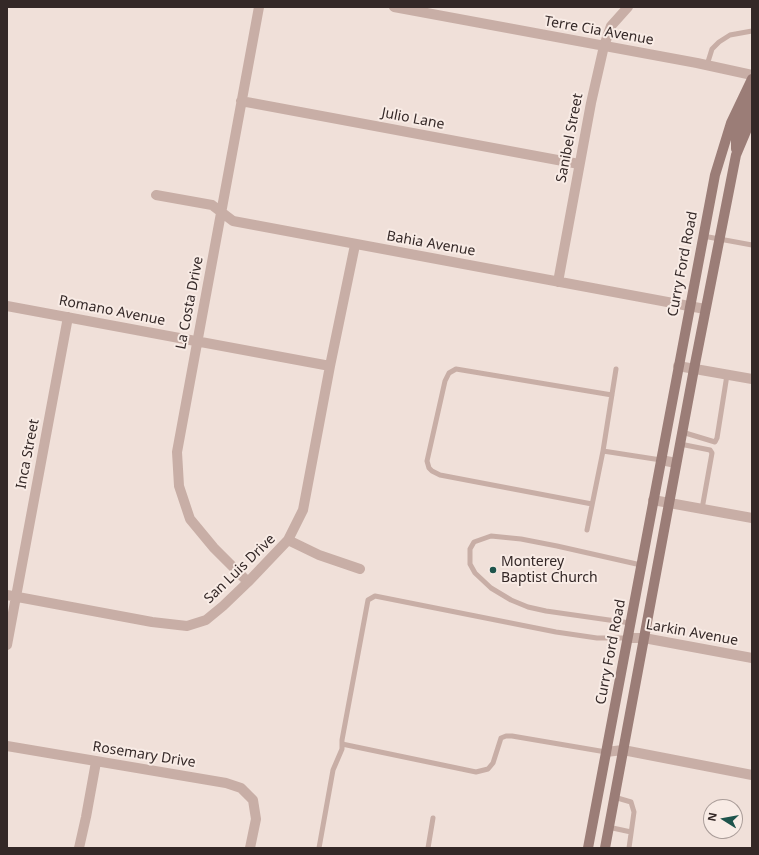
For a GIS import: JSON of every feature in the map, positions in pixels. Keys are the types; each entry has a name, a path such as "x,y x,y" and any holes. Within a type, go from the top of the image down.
{"main road":[{"name":"Curry Ford Road","path":"588,848 678,366 717,167 731,123 752,79"},
{"path":"736,155 736,135 752,98"},
{"path":"607,848 608,827 705,309 736,155 752,117"}],"street":[{"name":"La Costa Drive","path":"248,582 214,548 190,518 179,486 177,452 259,7"},
{"name":"Terre Cia Avenue","path":"394,7 707,65 752,75"},
{"name":"Sanibel Street","path":"558,282 579,164 604,46 611,26 628,7"},
{"name":"Julio Lane","path":"241,101 579,164"},
{"name":"Bahia Avenue","path":"156,195 212,205 233,221 705,309"},
{"name":"San Luis Drive","path":"11,596 152,622 187,626 206,620 248,582 288,540 303,510 330,366 356,245"},
{"name":"Romano Avenue","path":"7,306 330,366"},
{"name":"Inca Street","path":"7,645 11,596 68,317"},
{"path":"678,366 752,379"},
{"path":"661,460 676,463"},
{"path":"653,500 752,518"},
{"path":"288,540 319,555 360,569"},
{"name":"Larkin Avenue","path":"628,638 644,638 752,658"},
{"name":"Rosemary Drive","path":"7,746 226,783 241,788 253,800 256,819 250,848"},
{"path":"606,752 623,750 752,775"},
{"path":"79,848 96,762"}],"lane":[{"path":"707,65 712,49 719,42 730,35 752,31"},
{"path":"703,236 752,245"},
{"path":"587,530 616,369"},
{"path":"592,504 440,475 429,468 427,460 445,381 449,372 456,370 612,395"},
{"path":"682,432 715,442 717,438 727,375"},
{"path":"680,444 710,450 712,453 702,509"},
{"path":"602,451 661,460"},
{"path":"630,623 546,611 528,607 511,600 491,588 475,573 470,564 470,548 474,542 491,536 522,539 641,565"},
{"path":"319,848 333,770 342,749 368,600 376,596 556,632 597,638 628,638"},
{"path":"342,744 476,772 488,769 493,763 501,738 506,736 606,752"},
{"path":"614,797 631,802 634,812 629,848"},
{"path":"428,848 433,818"},
{"path":"608,827 631,832"}],"place":[{"name":"Monterey Baptist Church","path":"493,570"}]}
